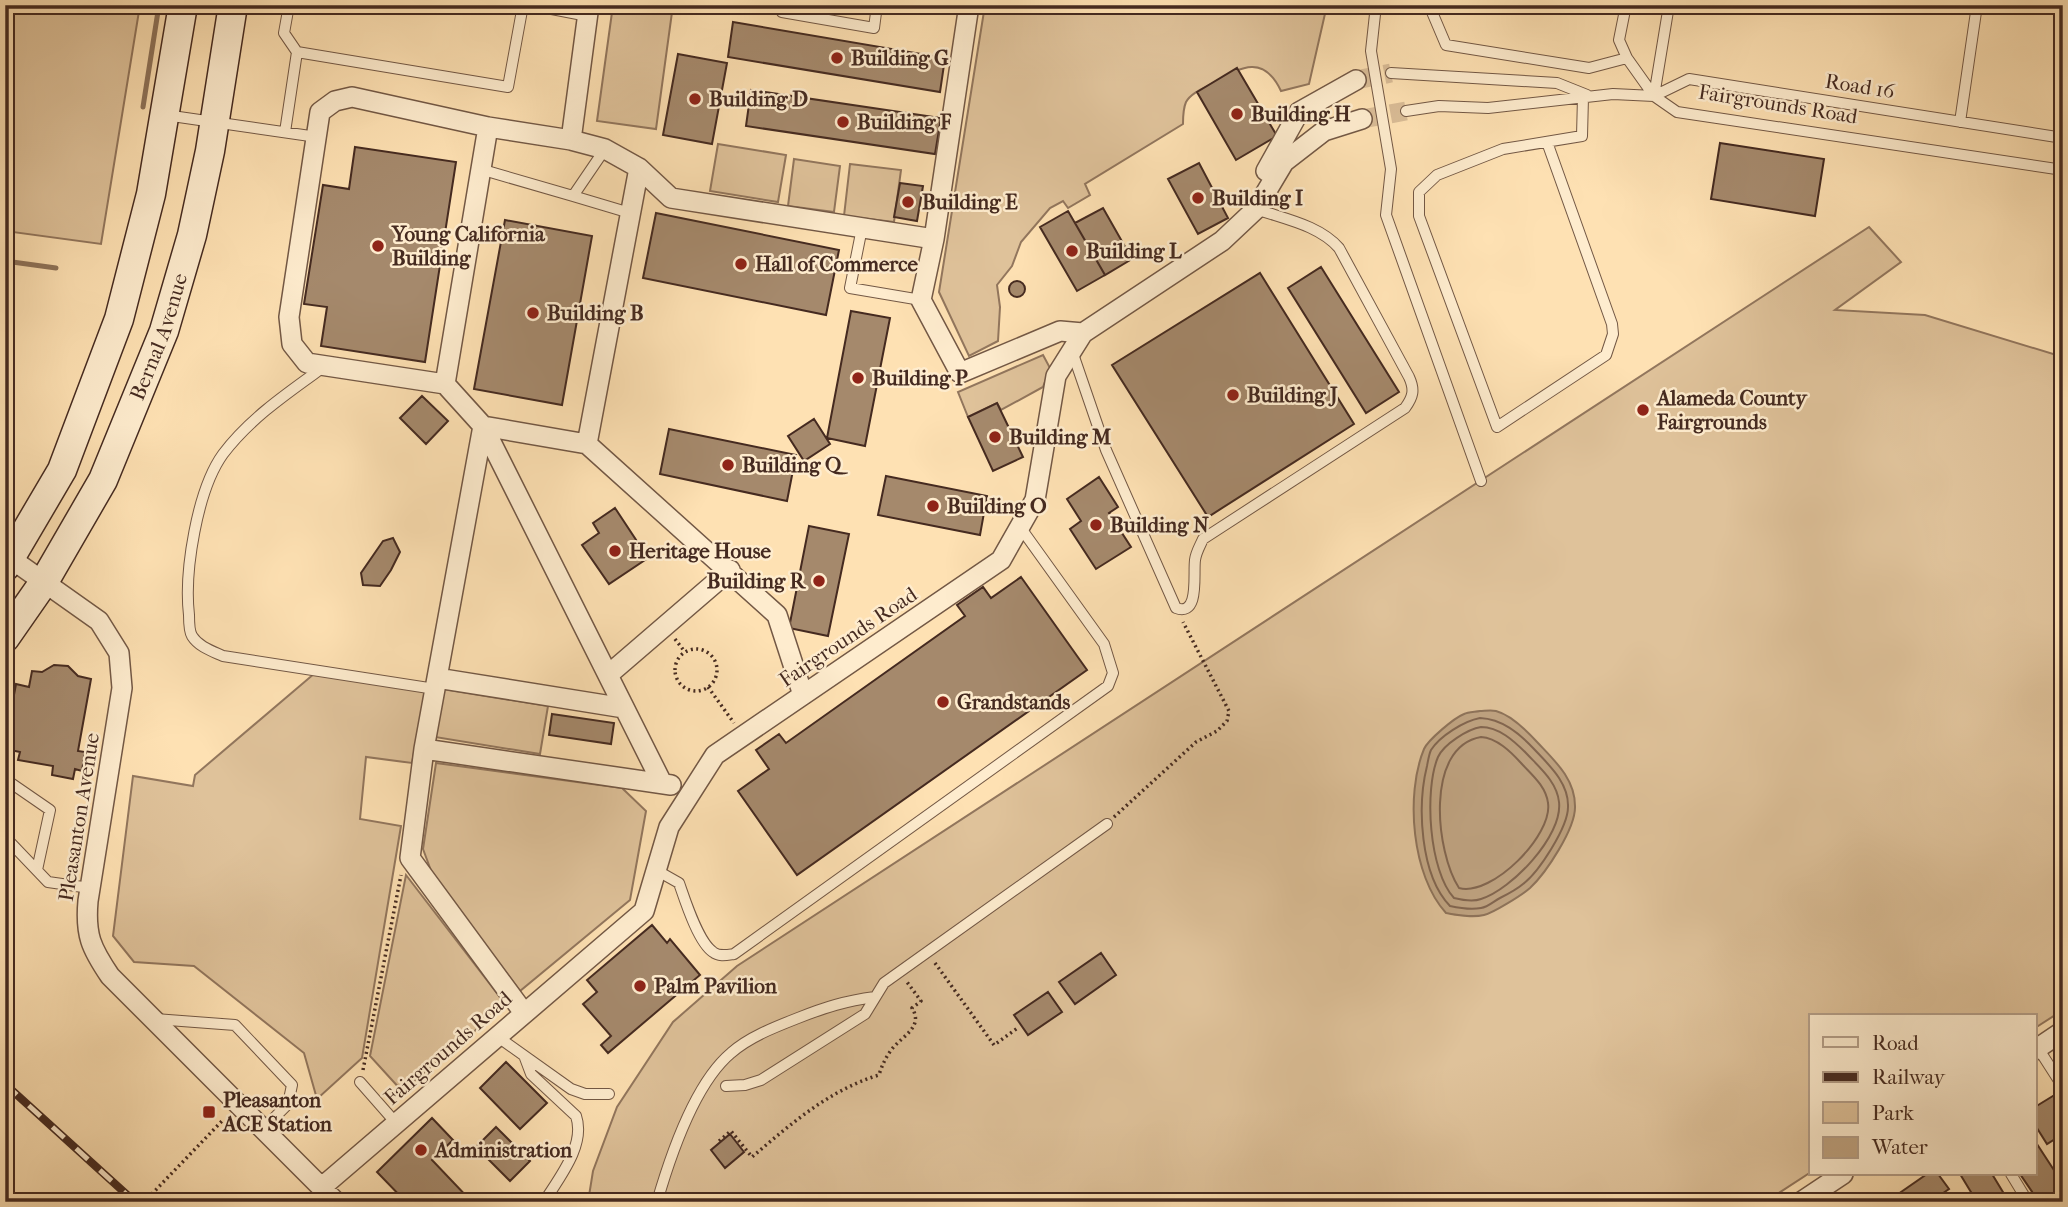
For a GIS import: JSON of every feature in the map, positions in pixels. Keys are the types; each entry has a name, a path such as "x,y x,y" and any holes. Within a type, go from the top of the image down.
{"main road":[{"name":"Bernal Avenue","path":"8,563 62,470 119,320 152,194 183,5"},
{"name":"Bernal Avenue","path":"5,638 44,582 103,480 164,331 192,235 233,5"}],"street":[{"path":"969,5 934,239 921,300 960,373 1060,331 1083,333"},
{"path":"571,140 588,10"},
{"path":"1256,209 1266,172 1299,112 1356,80"},
{"path":"662,783 484,426 445,384 307,363 292,344 289,317 320,113 335,100 352,97 488,127 571,140 605,149 639,168 671,198 934,239"},
{"name":"Fairgrounds Road","path":"329,1195 396,1123 644,911 669,827 715,755 1002,560 1035,500 1056,376 1083,333 1222,241 1256,209 1284,162 1324,131 1362,119"},
{"path":"445,384 488,127"},
{"path":"587,444 639,168"},
{"path":"484,426 587,444 777,615 803,695"},
{"path":"484,426 424,749 410,858 524,1013"},
{"name":"Pleasanton Avenue","path":"8,563 44,582 99,621 119,653 122,688 86,924 91,945 110,976 329,1195"},
{"path":"608,675 730,570"},
{"path":"436,684 624,708"},
{"path":"424,749 693,788"},
{"path":"2036,1049 2063,1031"},
{"path":"1801,1202 1840,1176"}],"lane":[{"path":"285,132 297,52 284,33 289,5"},
{"path":"297,52 508,87 523,5"},
{"path":"531,5 588,10"},
{"path":"782,5 782,12 874,28 877,5"},
{"path":"1376,5 1371,51 1391,169 1386,215 1481,481"},
{"path":"1429,5 1446,45 1589,68 1628,58"},
{"path":"1626,5 1619,40 1654,96"},
{"path":"1654,96 1669,5"},
{"path":"1960,122 1977,5"},
{"path":"1391,73 1557,83 1587,97 1582,136 1503,149 1437,174 1419,192 1419,216 1497,428 1605,355 1614,334 1546,142"},
{"name":"Road 16","path":"1654,96 1689,79 2063,138"},
{"name":"Fairgrounds Road","path":"1406,111 1439,106 1488,108 1613,94 1654,96 1677,112 2063,170"},
{"path":"165,115 317,137"},
{"path":"573,196 605,149"},
{"path":"480,169 630,213"},
{"path":"1072,350 1106,450 1176,608 1188,608 1193,602 1195,555 1203,539 1405,408 1412,397 1413,387 1409,377 1331,238 1320,231 1256,209"},
{"path":"862,228 850,288 921,300"},
{"path":"325,366 271,406 222,456 205,492 193,537 187,596 191,635 205,648 223,656 436,684"},
{"path":"656,870 679,883 690,917 711,952 721,956 734,954 1108,687 1113,673 1104,644 1020,527"},
{"path":"5,779 50,810 37,870"},
{"path":"726,1086 745,1085 761,1080 865,1014 884,983 1107,824"},
{"path":"5,837 48,882 90,888"},
{"path":"657,1202 679,1137 692,1109 703,1088 730,1054 763,1034 818,1010 844,1001 876,997"},
{"path":"153,1019 235,1026 292,1085 288,1104 264,1128"},
{"path":"498,1037 577,1092 609,1094"},
{"path":"2036,1049 2063,1087"},
{"path":"525,1058 531,1074 576,1116 578,1123 575,1148 544,1202"},
{"path":"360,1082 396,1123"},
{"path":"2012,1176 2028,1202"}],"path":[{"path":"1107,824 1196,742 1217,731 1227,721 1229,711 1176,608"},
{"path":"687,650 708,652 716,662 716,678 708,687 692,691 682,687 677,681 676,663 687,650"},
{"path":"708,687 743,736"},
{"path":"360,1082 402,868 410,858"},
{"path":"928,952 994,1045 1019,1027"},
{"path":"719,1141 731,1131 752,1157 832,1095 879,1075 889,1052 915,1024 912,1008 921,1001 900,972"},
{"path":"150,1202 147,1199 222,1121"},
{"path":"139,1197 145,1202"}],"green space":[{"path":"5,5 140,5 101,244 5,231"},
{"path":"613,5 673,5 656,129 597,121"},
{"path":"985,5 1327,5 1309,84 1281,91 1274,79 1259,68 1250,67 1232,73 1188,99 1184,107 1183,124 1085,184 1090,195 1068,208 1063,201 1050,208 1021,242 1012,266 997,285 1000,307 998,341 969,356 939,292"},
{"path":"718,144 786,155 778,202 710,191"},
{"path":"794,159 840,166 834,212 788,206"},
{"path":"850,164 901,170 894,222 844,216"},
{"path":"1869,227 1901,262 1835,310 1925,315 2063,357 2063,1010 2036,1027 2036,1014 1809,1014 1809,1173 1765,1202 588,1202 593,1171 617,1107 673,1022 737,966"},
{"path":"1043,355 1050,368 1043,387 1001,410 997,403 968,417 958,392"},
{"path":"315,673 426,691 412,763 366,757 360,819 401,826 362,1058 317,1099 304,1053 194,966 134,962 113,936 133,776 193,786 195,775"},
{"path":"442,689 548,706 540,754 435,737"},
{"path":"436,763 622,788 646,811 630,900 520,991 433,876 423,849"},
{"path":"406,875 506,1005 402,1091 370,1056"}],"water":[{"path":"1480,711 1502,713 1529,734 1563,771 1572,787 1575,806 1571,826 1559,850 1530,888 1494,911 1470,916 1446,913 1426,878 1415,834 1415,789 1418,768 1426,745 1460,716"}],"building":[{"name":"Building G","path":"733,22 945,58 940,92 728,57"},
{"name":"Building D","path":"678,54 727,63 712,144 663,135"},
{"name":"Building H","path":"1237,68 1277,136 1236,160 1197,92"},
{"name":"Building F","path":"751,90 941,118 935,154 746,126"},
{"path":"1720,143 1824,159 1815,216 1711,199"},
{"name":"Young California Building","path":"355,147 456,162 425,362 321,346 327,307 304,304 323,185 349,189"},
{"name":"Building I","path":"1199,163 1228,218 1198,234 1168,179"},
{"name":"Building E","path":"900,183 923,186 917,221 894,217"},
{"path":"1103,208 1132,259 1105,275 1075,223"},
{"name":"Building L","path":"1068,211 1105,275 1077,291 1040,227"},
{"name":"Hall of Commerce","path":"656,213 839,250 826,315 643,278"},
{"name":"Building B","path":"505,220 592,236 562,405 474,389"},
{"path":"1321,267 1399,392 1366,413 1288,288"},
{"name":"Building J","path":"1260,273 1354,424 1208,517 1112,365"},
{"path":"1014,281 1020,281 1025,289 1023,295 1014,297 1009,292 1009,286"},
{"name":"Building P","path":"851,311 890,318 865,446 827,438"},
{"path":"422,396 448,421 426,444 400,418"},
{"name":"Building M","path":"997,403 1023,457 993,471 968,417"},
{"path":"814,419 830,444 804,461 788,436"},
{"name":"Building Q","path":"669,429 796,455 787,501 660,474"},
{"name":"Building O","path":"886,476 987,496 980,535 878,515"},
{"name":"Building N","path":"1099,477 1118,507 1109,513 1131,547 1096,569 1070,529 1081,521 1067,499"},
{"name":"Heritage House","path":"615,508 648,558 609,584 582,545 599,533 593,523"},
{"name":"Building R","path":"809,526 849,534 828,636 789,628"},
{"path":"393,538 400,552 391,570 380,586 363,585 361,573 383,541"},
{"name":"Grandstands","path":"1021,577 1087,670 797,875 738,791 769,769 756,750 779,734 786,743 965,616 957,605 983,587 991,598"},
{"path":"54,665 68,666 78,676 91,679 78,751 85,752 82,771 75,769 73,779 52,775 53,766 18,760 20,752 5,749 5,710 11,711 16,684 29,687 32,671 42,672"},
{"path":"552,714 614,723 611,744 549,735"},
{"name":"Palm Pavilion","path":"652,925 667,943 670,939 700,975 608,1053 601,1045 611,1036 583,1004 597,992 587,980"},
{"path":"1101,953 1116,975 1075,1004 1059,982"},
{"path":"1048,992 1062,1012 1028,1035 1014,1015"},
{"path":"506,1062 547,1103 520,1129 480,1088"},
{"path":"2061,1091 2063,1094 2063,1134 2047,1144 2036,1127 2036,1106"},
{"name":"Administration","path":"432,1118 453,1140 432,1160 472,1202 406,1202 377,1172"},
{"path":"496,1127 530,1161 510,1181 476,1147"},
{"path":"730,1134 744,1152 725,1168 711,1150"},
{"path":"2036,1143 2063,1184 2063,1202 2039,1202 2021,1176 2036,1176"},
{"path":"1924,1176 1939,1176 1949,1189 1930,1202 1893,1202 1891,1199"},
{"path":"1961,1176 1993,1176 2009,1202 1977,1202"}],"waterway":[{"path":"143,107 159,5"},
{"path":"5,261 56,268"}],"tunnel":[{"path":"1356,80 1391,73"},
{"path":"1362,119 1406,111"}],"railway":[{"path":"5,1084 135,1202"}],"place":[{"name":"Building G","path":"837,58"},
{"name":"Building D","path":"695,99"},
{"name":"Building H","path":"1237,114"},
{"name":"Building F","path":"843,122"},
{"name":"Building I","path":"1198,198"},
{"name":"Building E","path":"908,202"},
{"name":"Young California Building","path":"378,246"},
{"name":"Building L","path":"1072,251"},
{"name":"Hall of Commerce","path":"741,264"},
{"name":"Building B","path":"533,313"},
{"name":"Building P","path":"858,378"},
{"name":"Building J","path":"1233,395"},
{"name":"Alameda County Fairgrounds","path":"1643,410"},
{"name":"Building M","path":"995,437"},
{"name":"Building Q","path":"728,465"},
{"name":"Building O","path":"933,506"},
{"name":"Building N","path":"1096,525"},
{"name":"Heritage House","path":"615,551"},
{"name":"Building R","path":"819,581"},
{"name":"Grandstands","path":"943,702"},
{"name":"Palm Pavilion","path":"640,986"},
{"name":"Pleasanton ACE Station","path":"209,1112"},
{"name":"Administration","path":"421,1150"}]}
